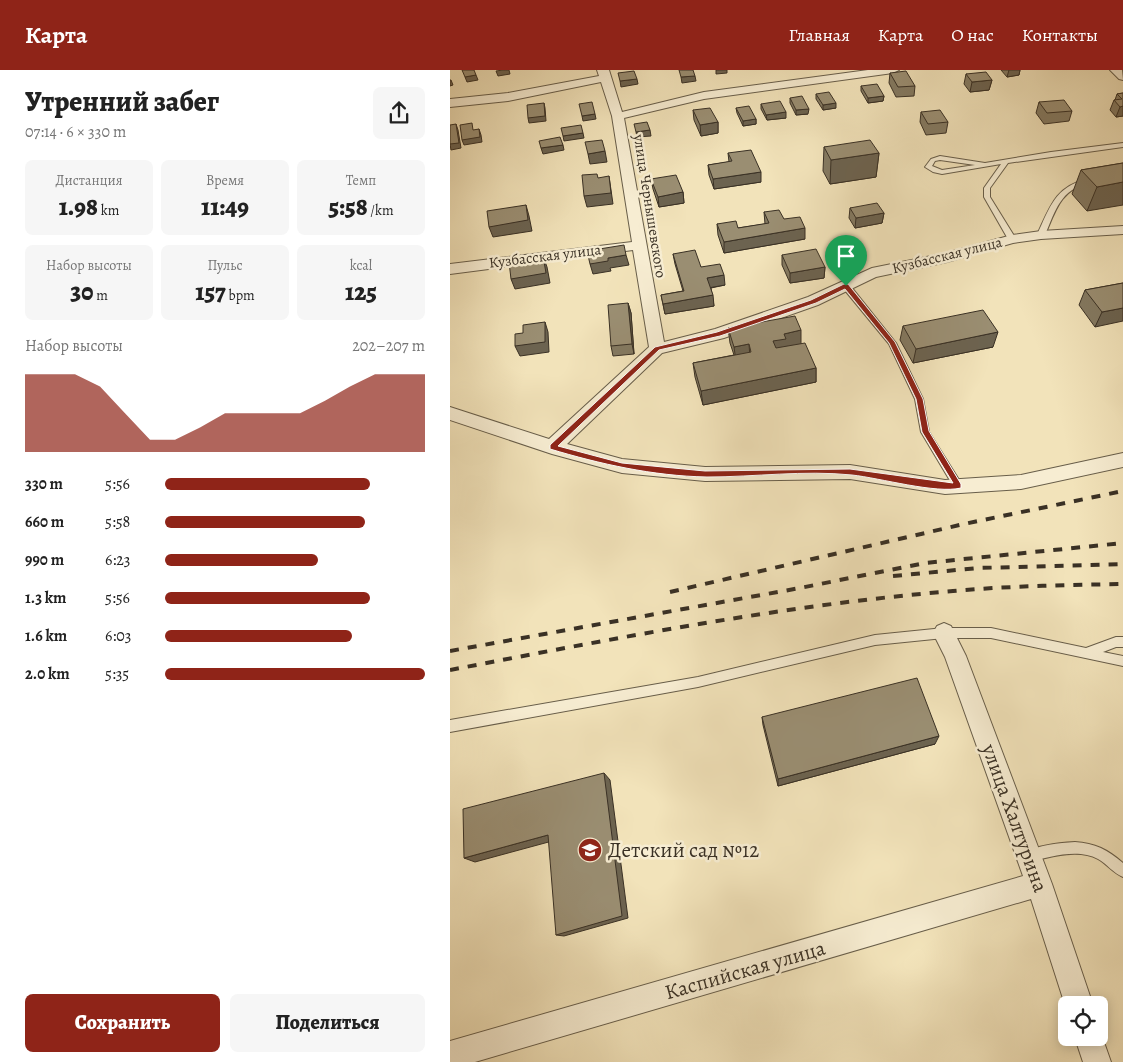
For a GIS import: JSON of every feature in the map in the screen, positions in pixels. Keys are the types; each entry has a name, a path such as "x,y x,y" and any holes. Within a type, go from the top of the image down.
{"street":[{"path":"618,116 704,96 893,70"},
{"path":"1116,70 1123,77"},
{"path":"450,103 508,97 604,74"},
{"name":"улица Чернышевского","path":"604,74 618,116 657,349"},
{"name":"Кузбасская улица","path":"552,447 657,349 718,334 813,301 872,273 947,257 1012,239 1041,235 1123,230"},
{"name":"Кузбасская улица","path":"450,269 640,245"},
{"path":"450,413 552,447 622,466 705,474 850,472 945,487 1021,482 1123,460"},
{"name":"улица Халтурина","path":"944,634 955,656 1029,856 1075,996"},
{"name":"Каспийская улица","path":"450,1055 1039,884"},
{"path":"1092,1046 1097,1062"}],"lane":[{"path":"984,165 940,158 933,160 928,167 942,172 1123,145"},
{"path":"1006,161 987,188 987,197 1012,239"},
{"path":"1041,235 1060,195 1072,185 1095,180"},
{"path":"846,286 892,342 919,399 925,432 958,486"},
{"path":"450,726 698,682 876,640 944,634 991,633 1123,660"},
{"path":"1088,653 1116,642 1123,642"},
{"path":"1029,856 1054,850 1078,848 1101,854 1123,871"}],"building":[{"path":"462,70 474,70 476,75 465,77"},
{"path":"679,70 693,70 695,76 681,77"},
{"path":"634,71 637,79 620,81 618,73"},
{"path":"906,71 915,86 898,87 890,73"},
{"path":"986,72 992,80 972,82 966,74"},
{"path":"877,84 884,96 868,98 861,86"},
{"path":"829,92 836,103 823,105 816,94"},
{"path":"1123,93 1123,106 1120,107 1114,100 1122,99 1117,94"},
{"path":"802,96 809,109 796,110 790,98"},
{"path":"1064,100 1072,111 1047,113 1039,102"},
{"path":"780,101 786,112 766,115 761,104"},
{"path":"592,102 595,114 582,116 579,104"},
{"path":"544,103 545,116 528,118 527,105"},
{"path":"749,106 756,119 743,121 736,108"},
{"path":"710,108 718,122 700,125 693,110"},
{"path":"940,110 948,122 928,124 921,112"},
{"path":"647,122 650,130 636,132 634,124"},
{"path":"472,123 473,130 479,129 480,137 462,140 460,125"},
{"path":"456,124 459,143 450,144 450,125"},
{"path":"581,125 583,133 563,136 561,128"},
{"path":"560,137 563,145 541,148 539,141"},
{"path":"602,140 605,151 588,154 585,142"},
{"path":"870,140 879,153 831,160 824,147"},
{"path":"751,150 761,172 713,179 708,165 732,161 728,153"},
{"path":"1123,163 1123,182 1097,187 1081,170"},
{"path":"597,174 598,178 609,176 611,193 584,196 582,175"},
{"path":"676,175 683,192 658,197 651,179"},
{"path":"877,203 884,213 856,218 850,208"},
{"path":"526,205 528,220 489,227 487,211"},
{"path":"779,210 784,219 800,217 805,228 724,242 717,224 736,221 738,228 769,223 764,212"},
{"path":"624,245 626,255 590,264 587,251"},
{"path":"816,249 825,267 790,273 782,255"},
{"path":"695,250 701,267 720,264 724,275 707,278 713,295 663,304 661,295 684,291 673,254"},
{"path":"543,256 546,273 511,279 509,262"},
{"path":"1123,283 1123,308 1102,312 1085,290"},
{"path":"628,303 632,344 611,346 608,305"},
{"path":"983,310 998,332 916,349 903,326"},
{"path":"795,316 801,330 784,334 786,339 773,341 776,348 805,343 816,368 701,391 693,363 751,352 749,344 734,347 728,328"},
{"path":"545,322 545,342 515,346 515,334 523,333 523,325"},
{"path":"917,678 939,736 778,779 762,717"},
{"path":"604,773 622,916 556,935 548,835 464,858 463,809"}],"railway":[{"path":"670,592 964,524 1123,491"},
{"path":"450,651 800,588 925,563 1123,543"},
{"path":"893,576 978,568 1123,564"},
{"path":"450,670 701,624 827,605 974,589 1123,584"}],"place":[{"name":"Детский сад №12","path":"590,850"}],"route":[{"path":"846,286 892,342 919,399 925,432 958,486 945,487 850,472 705,474 663,470 622,466 552,447 657,349 718,334 813,301 846,286"}]}
